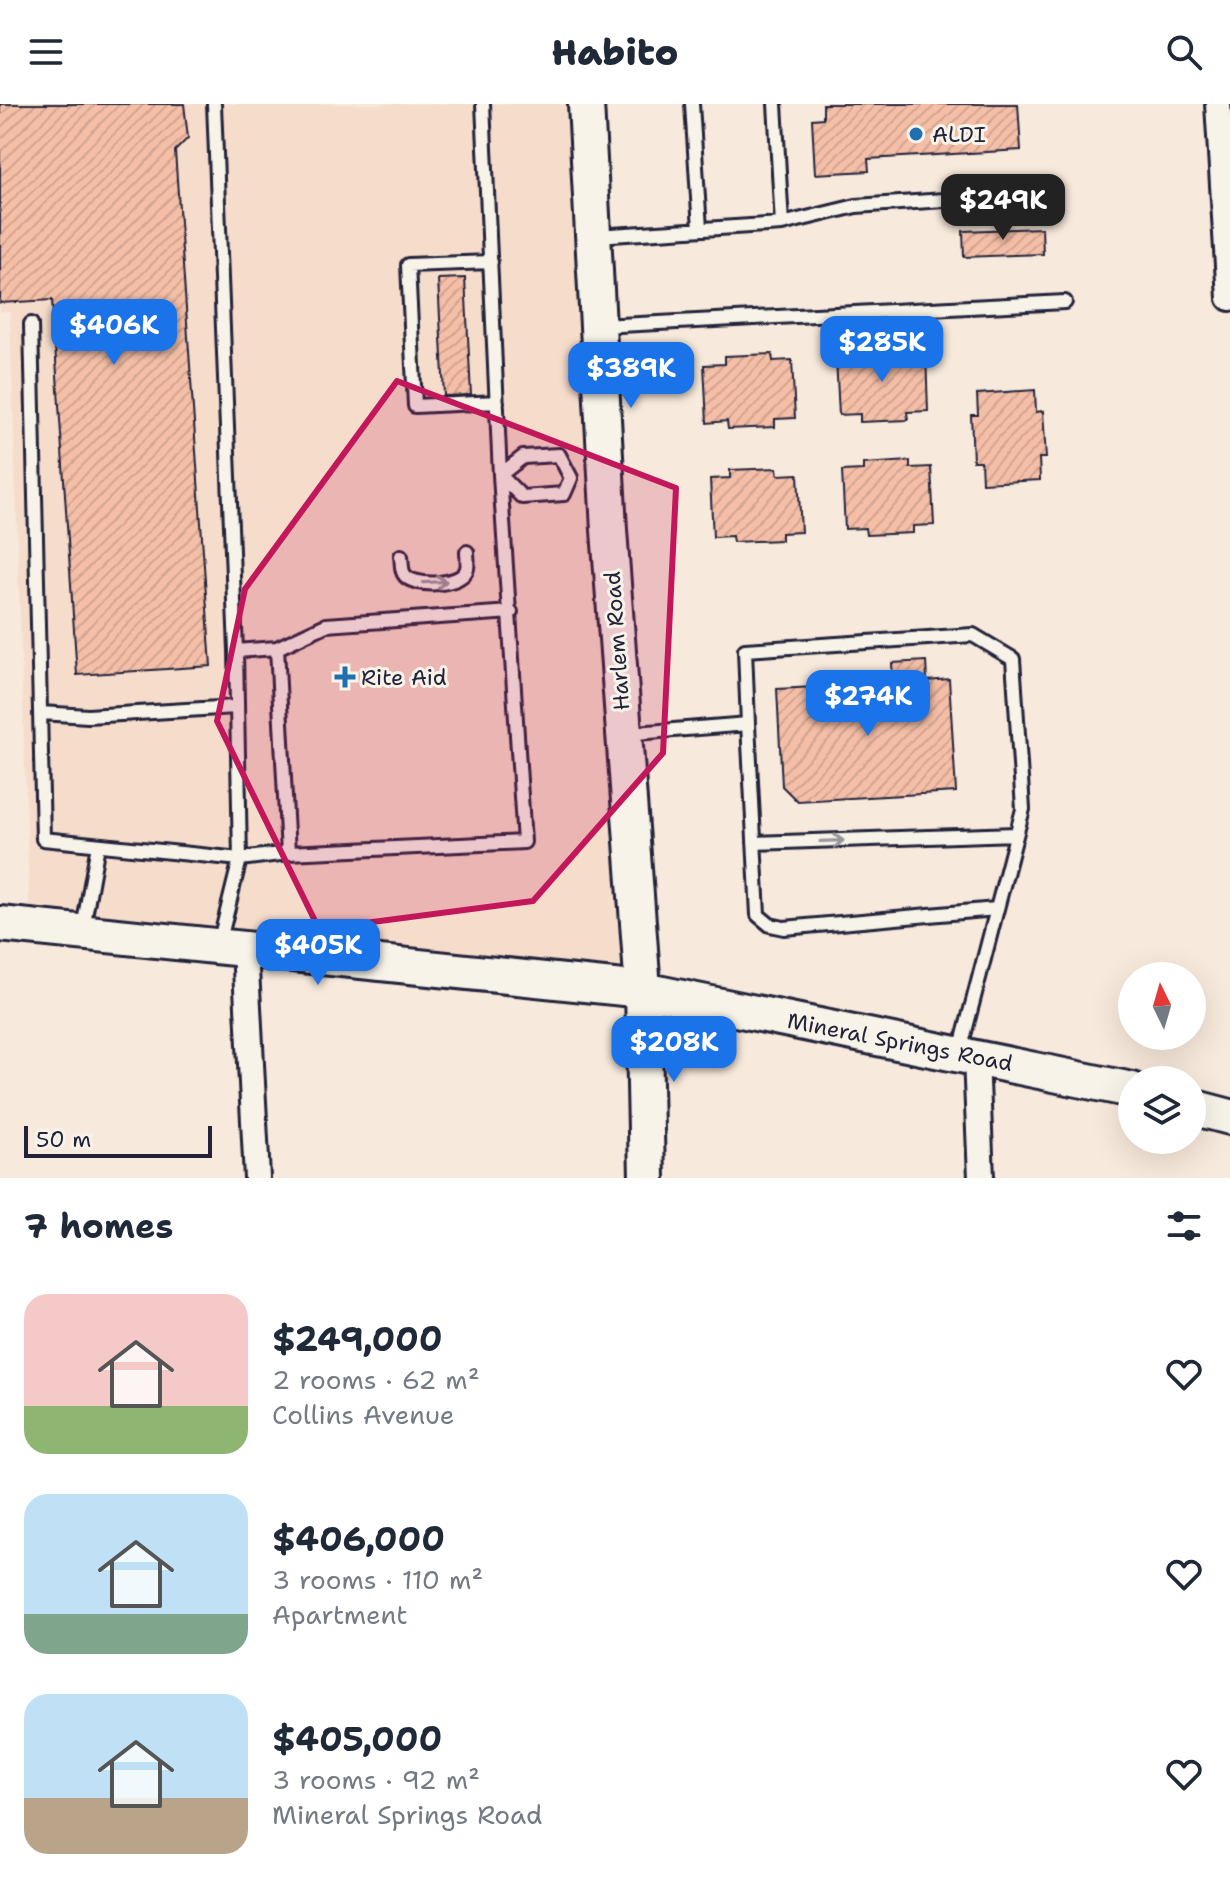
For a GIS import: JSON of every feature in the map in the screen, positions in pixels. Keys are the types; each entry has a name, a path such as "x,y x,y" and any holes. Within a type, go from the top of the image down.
{"street":[{"name":"Harlem Road","path":"586,104 598,327 589,477 624,734 643,990 647,1178"},
{"path":"1218,104 1230,298"},
{"name":"Mineral Springs Road","path":"0,924 643,990 1118,1087"},
{"path":"232,949 257,1178"},
{"path":"968,1056 981,1178"},
{"path":"1206,1111 1230,1117"}],"lane":[{"path":"214,104 236,651 240,859 232,949"},
{"path":"31,324 43,839 240,859 288,853 524,842 500,475 483,104"},
{"path":"692,104 700,229"},
{"path":"775,104 782,224"},
{"path":"593,236 782,224 856,206 1018,195"},
{"path":"491,262 408,265 415,406 497,402"},
{"path":"598,327 1065,302"},
{"path":"559,455 589,477 564,494 522,497 500,475 523,457 559,455"},
{"path":"401,556 406,578 417,583 454,581 468,569 467,552"},
{"path":"236,651 277,648 326,625 511,612"},
{"path":"968,1056 980,980 1023,809 1013,659 973,635 745,650 758,915 770,925 784,928 996,909"},
{"path":"277,648 288,853"},
{"path":"41,713 88,716 235,707"},
{"path":"624,734 748,724"},
{"path":"754,843 1016,834"},
{"path":"82,933 98,845"}],"highlighted area":[{"path":"397,381 676,488 663,753 533,901 319,929 217,721 245,589"}],"shaded area":[{"path":"0,104 578,104 632,981 30,919 10,312 0,311"}],"building":[{"path":"0,104 184,104 188,138 175,151 211,666 77,675 52,300 0,303"},
{"name":"ALDI","path":"823,104 1018,104 1021,150 868,159 869,171 815,174 812,119 823,118"},
{"path":"1042,228 1043,254 964,257 963,231"},
{"path":"465,278 471,395 444,396 438,279"},
{"path":"904,347 904,354 926,353 928,411 907,412 908,420 860,422 860,414 839,415 836,358 857,356 857,350"},
{"path":"772,354 773,361 792,360 795,418 775,419 775,427 728,429 727,421 707,423 704,365 725,364 725,356"},
{"path":"1035,390 1036,412 1043,411 1046,458 1039,458 1040,480 982,483 981,461 973,461 971,415 978,415 977,394"},
{"path":"910,461 910,468 931,467 934,525 913,526 913,533 866,535 865,528 845,529 842,471 863,470 863,464"},
{"path":"777,468 778,475 798,474 801,532 781,533 781,540 733,542 732,536 713,537 710,479 730,478 730,470"},
{"path":"926,661 927,681 949,679 956,792 797,801 782,786 777,689 893,683 892,663"}],"place":[{"name":"ALDI","path":"916,134"},
{"name":"Rite Aid","path":"345,677"}]}
